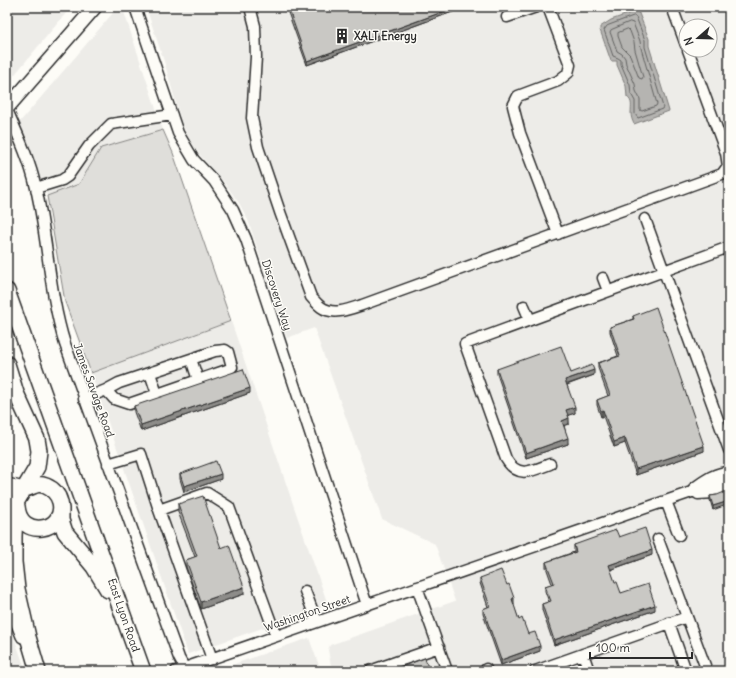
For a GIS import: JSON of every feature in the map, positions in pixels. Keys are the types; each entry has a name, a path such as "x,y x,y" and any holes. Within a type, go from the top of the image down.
{"highway":[{"name":"East Lyon Road","path":"7,291 104,558 143,671"},
{"path":"7,364 19,402 37,439 39,447 37,467 21,495 15,514 14,537 16,581 28,636 38,671"},
{"path":"60,508 58,517 52,524 44,528 35,528 27,525 20,519 17,510 21,495 38,484 51,488 59,499 62,523 68,536 94,567 121,609"},
{"path":"7,486 21,495"}],"main road":[{"path":"7,109 95,7"},
{"path":"7,597 38,671"}],"street":[{"name":"Discovery Way","path":"134,7 178,133 194,160 214,181 233,210 246,239 367,605"},
{"path":"250,7 255,26 256,57 252,118 258,147 280,212 312,297 321,308 333,312 347,310 722,174 728,166 726,153 691,58"},
{"path":"507,17 536,7"},
{"path":"548,7 570,65 568,73 558,81 518,96 513,106 520,132 558,234"},
{"path":"672,7 678,23"},
{"name":"James Savage Road","path":"7,109 25,153 36,188 59,323 65,344 179,658 182,670"},
{"path":"36,188 62,180 68,176 89,146 111,124 172,116"},
{"path":"645,219 729,450"},
{"path":"550,464 523,472 517,471 506,459 466,344 729,247"},
{"path":"603,278 608,291"},
{"path":"524,306 530,320"},
{"path":"84,399 119,383 215,351 225,350 228,352 232,367 129,404 114,399 106,390"},
{"path":"191,359 198,380"},
{"path":"150,373 156,394"},
{"path":"108,464 141,454 159,510 212,659"},
{"path":"684,495 709,477 729,472"},
{"path":"684,495 729,479"},
{"path":"684,495 715,493 729,488"},
{"path":"159,510 207,493 229,507 276,636"},
{"name":"Washington Street","path":"182,670 684,495"},
{"path":"666,501 679,535"},
{"path":"658,539 707,671"},
{"path":"417,587 447,671"},
{"path":"306,591 317,622"},
{"path":"538,670 582,654 607,650 687,617"},
{"path":"669,624 686,671"},
{"path":"370,671 438,647"},
{"path":"582,654 589,671"}],"shaded area":[{"path":"7,7 71,7 11,79 7,76"},
{"path":"118,7 124,12 163,130 101,148 79,184 47,196 19,123"},
{"path":"146,7 729,7 729,121 723,107 729,123 729,175 657,202 729,177 729,671 332,671 328,650 330,645 455,601 435,544 382,519 314,328 287,338 248,220 239,203 223,181 199,154 182,124 164,61"},
{"path":"163,130 173,153 231,321 91,373 65,302 47,196 79,184 101,148"},
{"path":"231,321 328,605 188,654 91,373"},
{"path":"7,618 26,671 7,671"},
{"path":"309,638 321,671 214,671"}],"water":[{"path":"638,11 649,39 649,46 669,111 634,124 631,116 631,102 627,97 626,86 617,65 617,61 611,61 600,27 611,20"}],"building":[{"name":"XALT Energy","path":"288,7 456,7 307,61"},
{"path":"656,307 704,446 636,469 625,438 614,442 603,410 601,411 597,400 610,395 598,363 620,356 610,327 634,319 633,316"},
{"path":"561,346 571,373 592,365 594,370 565,380 575,407 566,410 569,418 562,421 568,438 526,453 497,369"},
{"path":"243,369 250,388 141,425 134,406"},
{"path":"216,461 221,474 184,486 180,474"},
{"path":"727,491 729,501 713,506 710,496"},
{"path":"203,496 221,548 229,545 244,587 201,602 186,560 197,556 178,504"},
{"path":"645,528 652,550 609,565 621,593 648,584 655,605 554,640 542,604 551,601 545,586 554,583 546,562 576,552 574,545 616,530 619,537"},
{"path":"501,570 507,585 509,584 519,620 522,618 528,634 535,632 540,646 501,660 483,609 490,606 480,578"},
{"path":"425,658 429,671 390,671"}],"place":[{"name":"XALT Energy","path":"342,36"}]}
